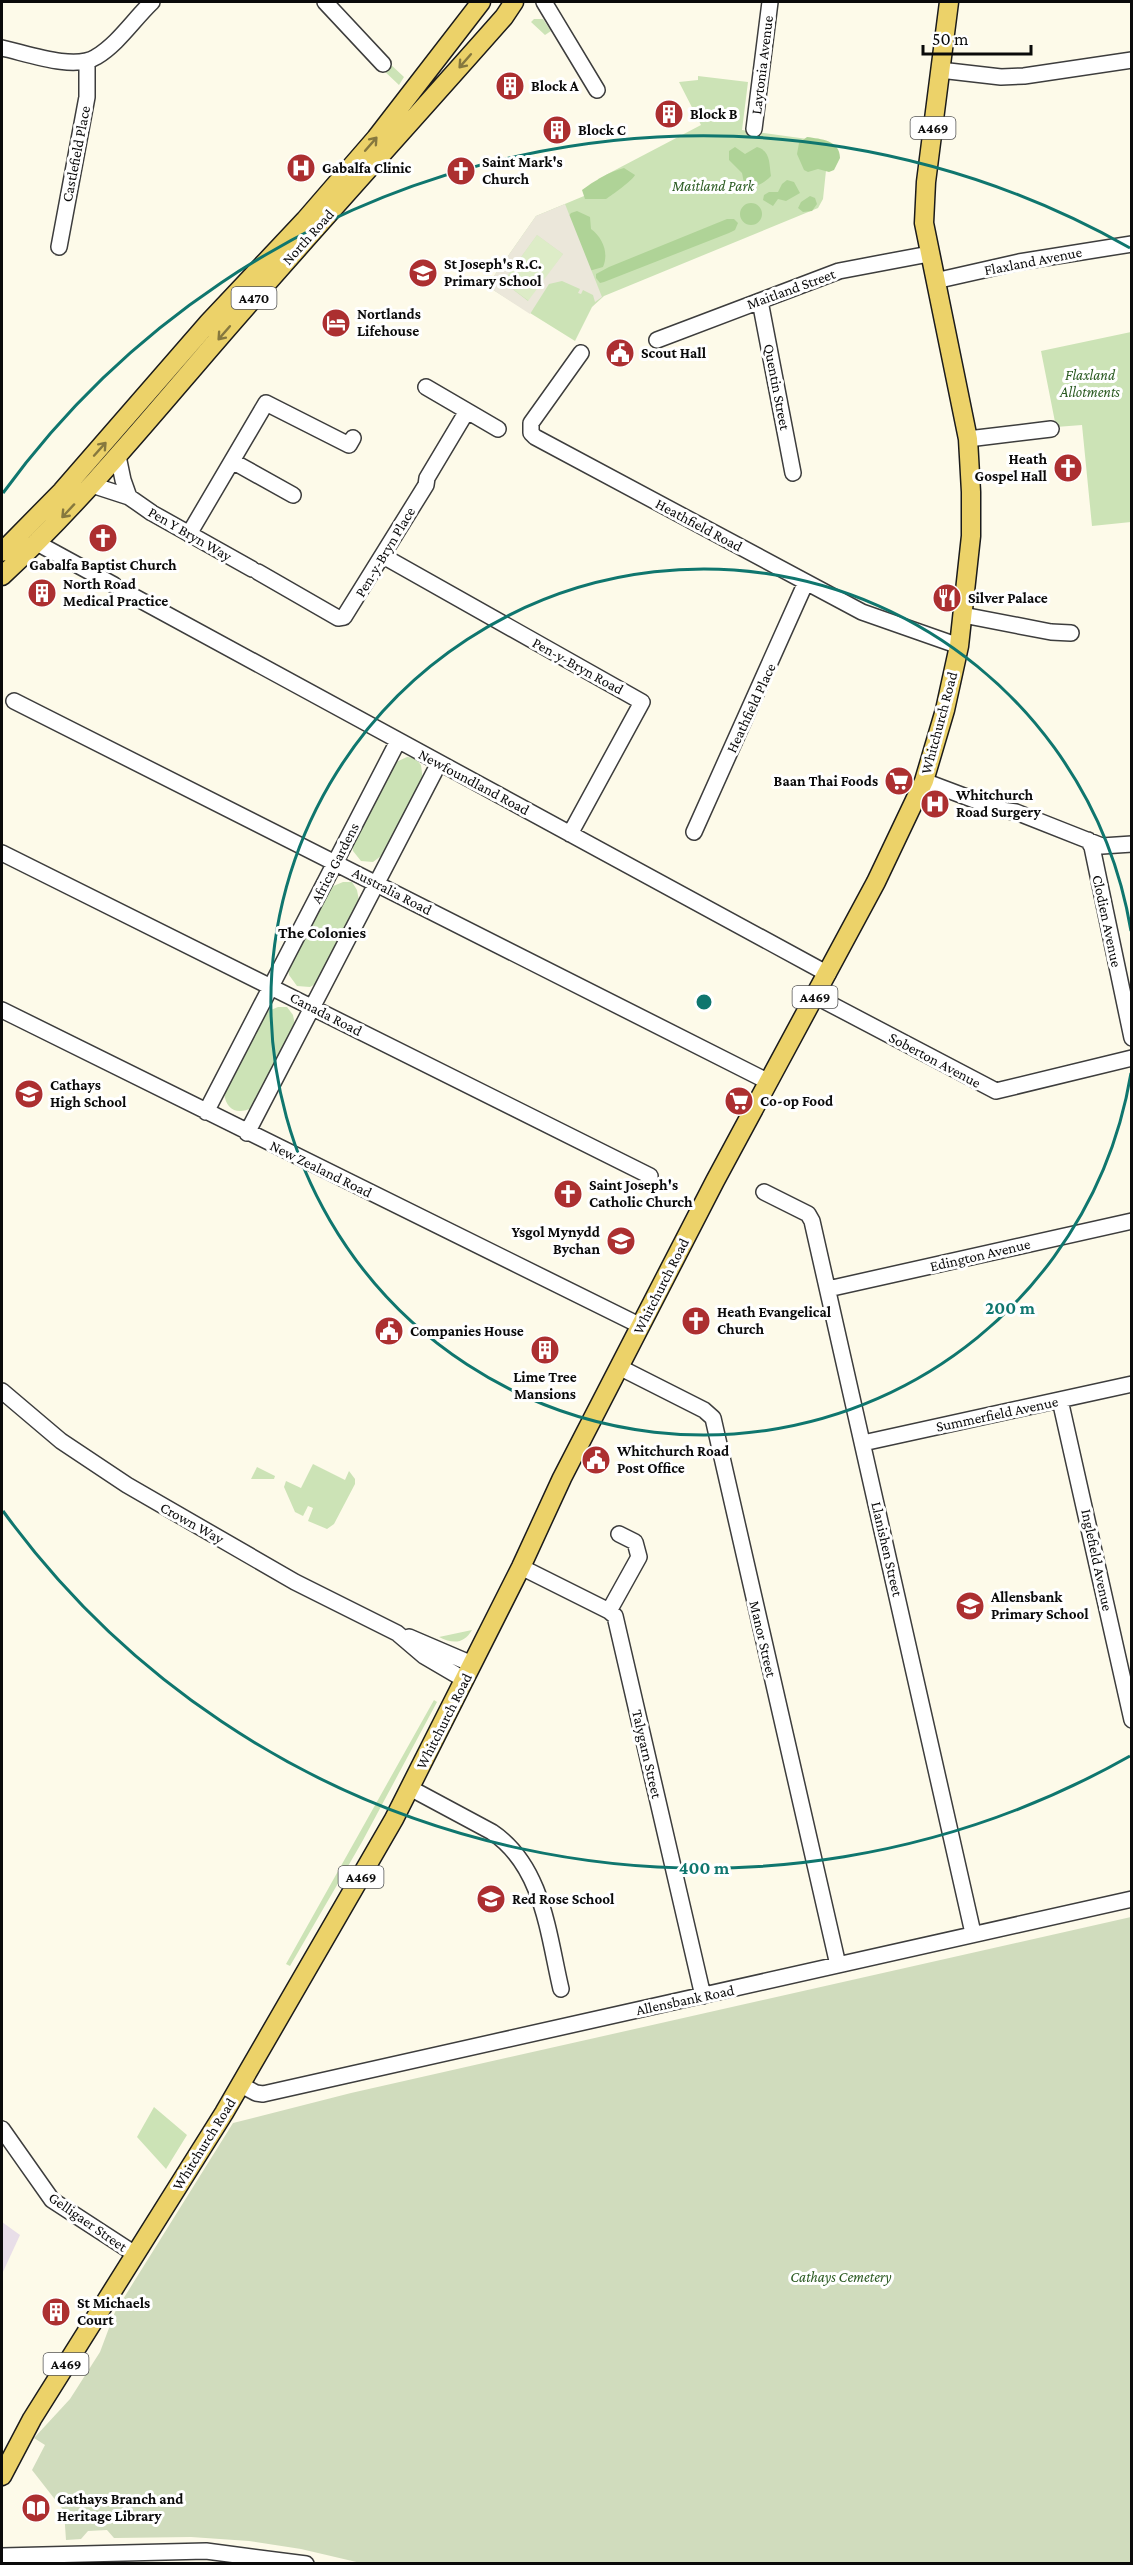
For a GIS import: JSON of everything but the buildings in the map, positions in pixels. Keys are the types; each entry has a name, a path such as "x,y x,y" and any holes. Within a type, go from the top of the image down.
{"main road":[{"name":"North Road","path":"2,552 98,451 209,322 305,220 376,138 481,2"},
{"name":"North Road","path":"2,576 37,543 118,456 504,17 514,2"},
{"path":"504,17 526,2"},
{"name":"Whitchurch Road","path":"2,2476 32,2419 240,2085 411,1788 521,1567 565,1472 715,1181 828,974 899,837 924,781 945,710 959,646 971,536 968,439 925,234 924,206 949,2"}],"street":[{"path":"2,48 64,62 87,62 106,50 152,2"},
{"path":"325,2 383,64"},
{"path":"544,2 597,90"},
{"name":"Laytonia Avenue","path":"754,129 770,2"},
{"path":"940,70 1001,77 1024,76 1131,60"},
{"name":"Castlefield Place","path":"59,247 87,97 87,62"},
{"name":"Flaxland Avenue","path":"935,281 1019,262 1131,244"},
{"name":"Maitland Street","path":"657,340 839,271 929,254"},
{"name":"Quentin Street","path":"760,301 793,473"},
{"name":"Heathfield Road","path":"581,353 531,423 531,433 862,612 959,646"},
{"path":"426,387 498,429"},
{"path":"189,534 266,403 348,445 353,438"},
{"name":"Pen-y-Bryn Place","path":"344,617 426,485 427,478 467,411"},
{"path":"968,439 1051,429"},
{"path":"118,456 129,497"},
{"path":"232,461 293,495"},
{"name":"Pen Y Bryn Way","path":"92,485 129,497 189,534 338,618 344,617"},
{"name":"Newfoundland Road","path":"37,543 828,974"},
{"name":"Pen-y-Bryn Road","path":"382,556 642,702 570,834"},
{"name":"Heathfield Place","path":"694,832 806,582"},
{"path":"963,615 1052,632 1071,633"},
{"name":"Australia Road","path":"7,697 769,1082"},
{"name":"Africa Gardens","path":"206,1112 398,741"},
{"path":"247,1133 439,763"},
{"path":"924,781 1102,846 1131,844"},
{"name":"Clodien Avenue","path":"1088,840 1092,847 1131,1038"},
{"name":"Canada Road","path":"2,853 650,1176"},
{"name":"Soberton Avenue","path":"815,996 996,1091 1131,1058"},
{"name":"New Zealand Road","path":"2,1010 44,1035 206,1112 640,1326"},
{"name":"Llanishen Street","path":"764,1192 810,1218 828,1288 974,1934"},
{"name":"Edington Avenue","path":"828,1288 1131,1221"},
{"name":"Manor Street","path":"619,1367 704,1410 713,1418 838,1965"},
{"name":"Summerfield Avenue","path":"863,1443 1131,1384"},
{"name":"Crown Way","path":"2,1391 61,1441 127,1485 296,1582 397,1633 424,1656 468,1672"},
{"name":"Inglefield Avenue","path":"1060,1400 1131,1720"},
{"path":"521,1567 609,1611 639,1557 635,1542 619,1534"},
{"name":"Talygarn Street","path":"609,1611 615,1616 703,1996"},
{"path":"411,1788 492,1832 518,1858 539,1897 561,1989"},
{"name":"Allensbank Road","path":"240,2085 263,2094 1131,1899"},
{"name":"Gelligaer Street","path":"2,2128 52,2200 135,2254"},
{"path":"2,2556 168,2550 306,2564"}],"shaded area":[{"path":"565,204 602,297 595,302 593,295 583,290 581,294 578,293 580,289 562,281 549,284 530,314 487,286 536,216","holes":["537,235 563,254 528,301 503,282"]},
{"path":"2,2222 20,2235 2,2274"}],"green space":[{"path":"534,19 543,19 551,31 545,35 531,22"},
{"path":"388,62 404,77 399,85 381,68"},
{"name":"Maitland Park","path":"698,76 748,82 742,130 829,142 823,199 818,208 604,296 592,307 575,341 487,286 536,216 596,191 598,179 701,125 679,82 698,80"},
{"path":"807,137 829,142 837,147 840,158 834,170 829,172 818,169 808,172 804,170 797,154 799,143"},
{"path":"735,147 745,154 757,147 762,149 768,158 771,176 759,185 752,186 744,183 742,173 729,160 729,151"},
{"path":"624,168 635,175 622,187 606,199 585,199 582,190 602,177"},
{"path":"787,180 794,182 800,193 786,201 778,199 773,206 763,200 764,195 769,192 778,192"},
{"path":"810,196 815,198 817,204 812,211 803,212 798,208 801,202"},
{"path":"751,203 759,206 762,214 759,222 751,225 743,222 740,214 743,206"},
{"path":"577,211 590,217 591,229 602,241 605,251 603,267 589,271 564,222 571,213"},
{"path":"727,219 734,219 738,223 735,230 604,282 600,283 596,278 596,274 609,267"},
{"path":"537,235 563,254 529,301 503,282"},
{"name":"Flaxland Allotments","path":"1131,332 1131,522 1092,526 1082,425 1056,427 1041,351"},
{"path":"407,757 415,758 421,765 423,781 385,853 373,862 361,861 353,851 352,844 394,763"},
{"path":"343,882 352,882 357,890 359,901 317,983 310,987 297,986 289,975 288,968 324,895 331,887"},
{"path":"278,1007 287,1007 293,1015 295,1025 252,1108 242,1111 233,1110 227,1104 224,1093 266,1012"},
{"path":"313,1464 345,1480 349,1471 355,1479 355,1484 334,1524 327,1529 308,1521 313,1508 308,1506 303,1516 295,1512 284,1487 286,1481 301,1488"},
{"path":"257,1467 275,1476 274,1479 251,1479"},
{"path":"472,1630 469,1635 458,1641 449,1641 439,1637"},
{"path":"434,1700 437,1702 362,1842 290,1966 286,1964"},
{"name":"Cathays Cemetery","path":"1131,1917 1131,2563 365,2564 301,2549 249,2541 191,2537 114,2538 107,2530 88,2531 81,2539 66,2540 64,2511 32,2470 45,2445 34,2438 70,2399 100,2352 115,2312 233,2123 351,2093"},
{"path":"154,2107 187,2135 166,2169 137,2137"}],"place":[{"name":"Block A","path":"510,86"},
{"name":"Block B","path":"669,114"},
{"name":"Block C","path":"557,130"},
{"name":"Gabalfa Clinic","path":"301,168"},
{"name":"Saint Mark's Church","path":"461,171"},
{"name":"St Joseph's R.C. Primary School","path":"423,273"},
{"name":"Nortlands Lifehouse","path":"336,323"},
{"name":"Scout Hall","path":"620,353"},
{"name":"Heath Gospel Hall","path":"1068,468"},
{"name":"Gabalfa Baptist Church","path":"103,538"},
{"name":"North Road Medical Practice","path":"42,593"},
{"name":"Silver Palace","path":"947,598"},
{"name":"Baan Thai Foods","path":"899,781"},
{"name":"Whitchurch Road Surgery","path":"935,804"},
{"name":"Cathays High School","path":"29,1094"},
{"name":"Co-op Food","path":"739,1101"},
{"name":"Saint Joseph's Catholic Church","path":"568,1194"},
{"name":"Ysgol Mynydd Bychan","path":"621,1241"},
{"name":"Heath Evangelical Church","path":"696,1321"},
{"name":"Companies House","path":"389,1331"},
{"name":"Lime Tree Mansions","path":"545,1350"},
{"name":"Whitchurch Road Post Office","path":"596,1460"},
{"name":"Allensbank Primary School","path":"970,1606"},
{"name":"Red Rose School","path":"491,1899"},
{"name":"St Michaels Court","path":"56,2312"},
{"name":"Cathays Branch and Heritage Library","path":"36,2508"}],"district":[{"name":"The Colonies","path":"322,932"}]}
